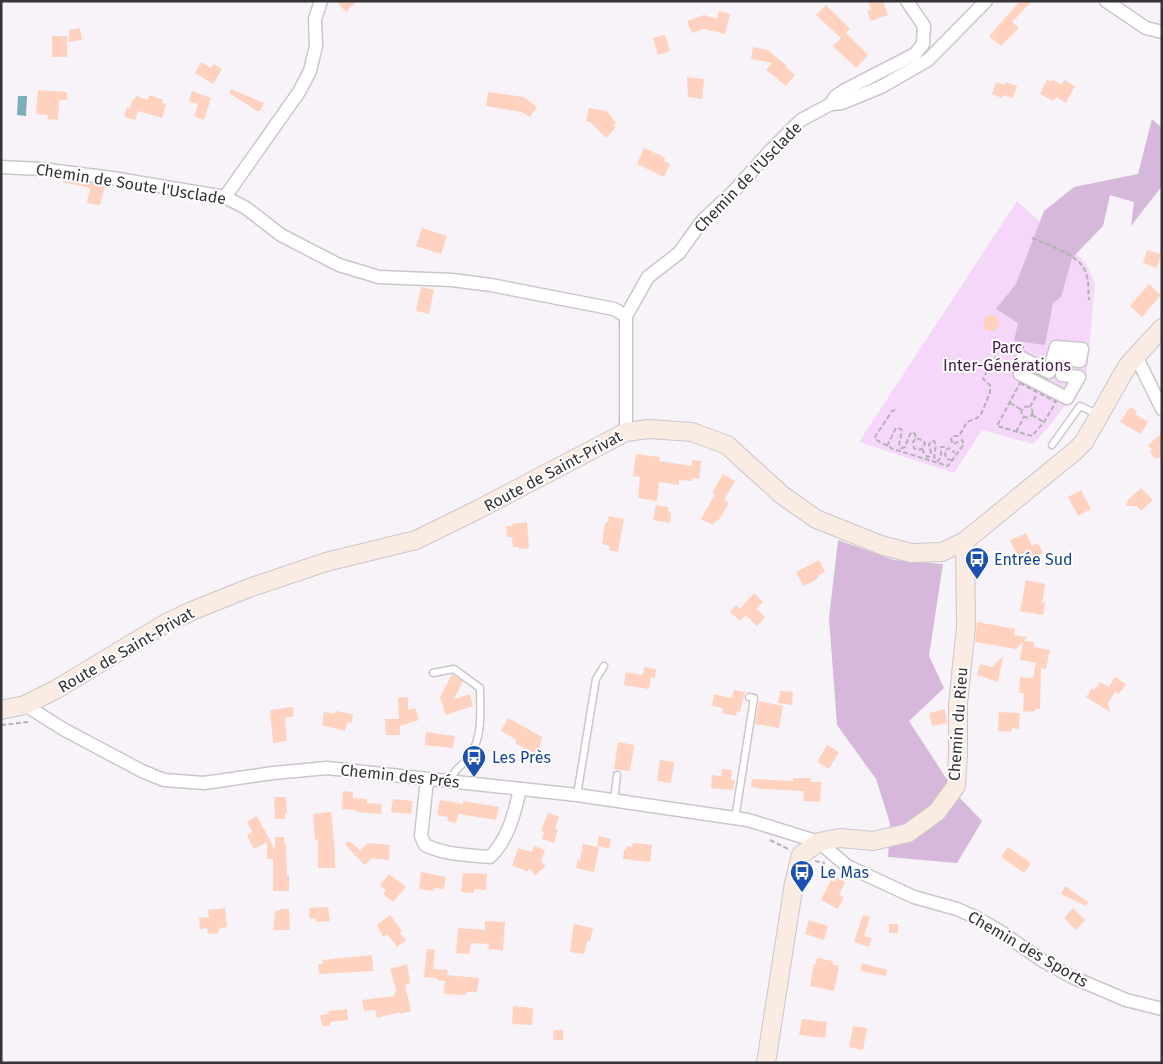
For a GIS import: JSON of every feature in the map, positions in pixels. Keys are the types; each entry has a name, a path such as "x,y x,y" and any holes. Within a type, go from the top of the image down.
{"street":[{"path":"225,197 299,92 310,71 316,46 315,19 321,1"},
{"name":"Chemin de l'Usclade","path":"626,432 626,316 648,277 679,252 702,221 734,191 801,120 830,104 835,97 845,90 915,54 923,44 924,26 907,1"},
{"path":"830,104 842,103 881,87 928,60 986,1"},
{"path":"1106,1 1146,28 1162,32"},
{"name":"Chemin de Soute l'Usclade","path":"1,167 41,169 112,178 225,197 246,208 281,235 339,265 379,277 452,280 491,285 614,309 626,316"},
{"name":"Route de Saint-Privat","path":"1,710 25,705 55,690 166,623 194,610 250,588 326,562 416,540 626,432 649,429 692,432 727,445 782,495 816,519 881,546 911,553 942,552 965,541 1075,452 1084,442 1128,365 1162,328"},
{"path":"1056,347 1082,349 1080,361 1064,359 1062,375 1078,377 1067,398 1020,374 1022,358 1049,372 1056,347"},
{"path":"1136,356 1162,409"},
{"name":"Chemin du Rieu","path":"801,855 820,842 840,838 873,841 908,833 937,812 956,786 958,704 966,627 965,541"},
{"name":"Chemin des Prés","path":"25,705 72,734 142,771 164,780 204,784 273,773 326,768 427,780 520,788 748,820 820,842"},
{"path":"427,780 422,836 425,846 458,855 490,856 500,847 516,806 520,788"},
{"name":"Chemin des Sports","path":"820,842 847,866 914,897 956,909 974,917 1072,977 1126,1000 1162,1009"},
{"path":"766,1063 794,884 801,855"}],"lane":[{"path":"1052,445 1080,406 1099,415"},
{"path":"577,796 596,679 604,666"},
{"path":"433,672 454,669 480,688 480,723 474,747 467,760 452,773 451,782"},
{"path":"734,819 754,698 749,697"},
{"path":"614,801 617,775"}],"path":[{"path":"1032,238 1075,258 1081,263 1088,278 1089,300"},
{"path":"994,370 997,343 1023,345 1022,358"},
{"path":"895,410 892,411 875,437 877,441 944,466 950,464 964,442 960,440 953,444 951,438 959,436 967,422 981,414 990,393 990,386 983,379 988,369 1020,372"},
{"path":"1020,383 1056,402 1044,422 1032,436 997,426 1010,403 1020,383"},
{"path":"1032,415 1030,408 1038,393"},
{"path":"1010,403 1022,410 1024,417 1016,432"},
{"path":"1022,410 1026,407 1030,408"},
{"path":"1032,415 1044,422"},
{"path":"1024,417 1032,415"},
{"path":"887,446 896,428 902,431 899,444 901,448 904,447 912,433 915,434 916,438 924,441 925,444 922,449 914,448"},
{"path":"909,454 914,448 913,442 916,438"},
{"path":"922,449 925,455 930,456 929,445 934,441 936,445 934,457 938,461 941,447 951,449 956,453"},
{"path":"947,449 946,457 952,460"},
{"path":"916,456 918,450"},
{"path":"1,725 24,721 32,723"},
{"path":"767,838 814,861 825,863"}],"green space":[{"name":"Parc Inter-Générations","path":"1017,201 1085,262 1095,283 1086,382 1078,385 1070,399 1033,444 982,430 954,473 859,442"}],"shaded area":[{"path":"1152,119 1162,128 1162,186 1131,226 1134,202 1110,195 1103,226 1072,258 1061,297 1053,303 1045,345 1014,341 1018,323 996,309 1016,284 1044,211 1074,187 1138,174"},
{"path":"838,540 894,560 943,564 929,656 944,688 909,721 957,795 982,821 957,863 888,857 890,823 876,779 837,725 829,618"}],"water":[{"path":"18,96 27,96 26,116 17,115"}],"building":[{"path":"336,1 357,1 346,12"},
{"path":"868,1 883,1 888,15 871,21 867,11 871,9"},
{"path":"1020,1 1032,1 1012,22 1019,28 1001,46 989,36"},
{"path":"826,5 850,29 846,33 868,55 856,68 833,46 841,38 816,15"},
{"path":"719,11 730,14 725,34 704,29 692,33 687,21 704,15 717,19"},
{"path":"80,28 82,40 69,42 69,30"},
{"path":"665,35 670,51 658,55 653,38"},
{"path":"52,36 67,36 67,57 52,57"},
{"path":"753,47 768,50 795,75 786,86 766,70 772,63 751,59"},
{"path":"201,62 211,68 214,64 222,69 213,84 195,73"},
{"path":"687,77 704,79 702,99 688,97"},
{"path":"1047,79 1062,85 1064,80 1075,86 1066,103 1056,97 1053,101 1040,94"},
{"path":"996,82 1005,85 1005,82 1017,86 1013,98 1002,95 1002,98 992,94"},
{"path":"231,89 264,103 260,111 257,111 229,93"},
{"path":"38,90 67,92 67,100 59,100 58,120 47,119 48,115 36,114"},
{"path":"192,91 211,98 204,120 194,116 198,104 189,101"},
{"path":"488,92 524,97 537,107 530,117 522,112 486,106"},
{"path":"149,95 163,100 162,103 166,104 162,118 138,111 135,120 124,117 127,107 130,108 136,96 148,100"},
{"path":"589,108 607,111 616,123 614,125 616,127 606,138 590,122 586,121"},
{"path":"644,148 665,158 664,161 670,164 664,177 637,164"},
{"path":"64,180 105,185 100,205 87,203 90,188 63,182"},
{"path":"422,228 447,236 441,254 416,246"},
{"path":"1147,250 1161,254 1157,268 1143,263"},
{"path":"1149,284 1161,295 1142,317 1130,306"},
{"path":"421,287 434,290 429,314 416,311"},
{"path":"988,315 994,315 999,320 997,329 988,331 983,326 983,320"},
{"path":"1130,407 1137,411 1135,414 1148,422 1141,434 1120,422"},
{"path":"1162,433 1162,461 1159,457 1156,459 1150,452 1152,450 1148,445"},
{"path":"636,454 660,457 659,461 692,466 692,460 701,461 699,479 692,478 692,481 679,480 679,485 659,482 657,501 638,498 640,477 633,476"},
{"path":"723,474 735,481 724,500 729,503 718,521 716,520 713,525 701,519 715,494 712,493"},
{"path":"1141,488 1153,500 1141,511 1137,506 1126,506 1128,500"},
{"path":"1081,490 1091,509 1078,516 1068,497"},
{"path":"656,505 668,507 668,511 671,514 670,523 653,520"},
{"path":"608,516 624,519 618,552 609,550 610,546 602,544 605,524 609,521"},
{"path":"527,522 529,548 519,549 519,547 513,547 512,537 507,537 506,526"},
{"path":"1026,533 1032,546 1038,543 1043,553 1021,564 1010,540"},
{"path":"819,560 825,572 819,575 816,580 803,586 796,572"},
{"path":"1026,580 1045,584 1042,603 1045,603 1043,615 1020,611"},
{"path":"754,593 763,602 757,609 765,617 757,626 746,615 740,621 730,612 736,605 740,609"},
{"path":"977,622 1015,629 1014,635 1027,637 1024,641 1034,642 1034,647 1050,650 1046,669 1041,668 1040,709 1023,712 1024,693 1019,693 1020,677 1033,678 1036,663 1020,660 1023,642 1016,649 975,642"},
{"path":"1003,656 998,682 977,675 980,664 992,667"},
{"path":"644,667 656,669 655,678 651,677 649,689 624,685 626,672 643,675"},
{"path":"452,674 463,681 454,699 470,694 473,706 446,715 440,698"},
{"path":"1115,677 1126,684 1119,694 1115,692 1108,703 1110,712 1086,697 1092,688 1094,690 1100,682 1109,687"},
{"path":"734,690 745,692 740,712 737,711 736,716 722,713 723,708 712,706 714,694 732,698"},
{"path":"780,691 793,692 792,705 778,703"},
{"path":"408,697 408,710 415,708 419,720 400,726 400,735 386,735 385,719 399,719 398,698"},
{"path":"759,701 783,706 779,728 755,724"},
{"path":"293,707 294,716 285,718 287,741 273,743 270,710"},
{"path":"945,709 947,723 932,726 929,713"},
{"path":"335,711 353,714 352,723 347,722 345,731 322,725 324,712 335,714"},
{"path":"999,712 1020,713 1019,729 1012,728 1011,732 998,731"},
{"path":"508,718 542,737 538,753 534,753 515,743 517,740 501,731"},
{"path":"426,732 455,736 453,748 425,745"},
{"path":"618,742 634,745 630,771 614,769"},
{"path":"827,745 839,752 829,769 817,762"},
{"path":"660,760 674,762 671,783 657,781"},
{"path":"722,769 732,770 731,780 735,780 733,790 711,788 712,775 721,776"},
{"path":"793,778 811,778 811,782 821,782 820,802 803,801 804,791 751,787 752,779 793,781"},
{"path":"343,791 353,792 353,798 367,799 367,803 382,804 381,814 342,809"},
{"path":"274,797 286,797 287,813 285,813 285,819 275,819"},
{"path":"393,799 413,801 411,814 391,812"},
{"path":"440,800 463,804 463,801 499,807 496,820 458,814 456,823 447,821 448,817 437,815"},
{"path":"331,812 335,868 318,868 318,839 315,840 313,814"},
{"path":"548,813 559,817 555,829 558,830 554,843 542,839 544,832 541,831"},
{"path":"257,816 275,850 275,837 284,837 289,891 273,891 273,859 267,859 267,842 254,849 247,835 252,832 247,822"},
{"path":"599,836 611,839 609,849 597,846"},
{"path":"349,841 360,850 368,843 390,845 389,860 370,858 364,865 356,856 353,856 355,855 345,844"},
{"path":"633,843 652,845 650,862 623,859 624,850 626,850 627,846 632,847"},
{"path":"583,844 599,847 594,872 576,868 578,859 580,860"},
{"path":"534,846 545,850 541,861 546,866 535,875 530,869 526,872 512,866 518,848 532,852"},
{"path":"1008,847 1031,863 1024,873 1001,857"},
{"path":"421,872 446,877 444,889 434,888 434,891 419,889"},
{"path":"463,873 487,874 486,890 474,889 474,893 461,892"},
{"path":"389,874 406,887 393,902 383,894 386,890 380,885"},
{"path":"837,878 845,882 839,895 844,897 838,909 821,900 831,880 835,882"},
{"path":"1065,886 1088,902 1086,906 1061,894"},
{"path":"328,907 330,921 316,922 316,918 310,919 309,908"},
{"path":"225,908 227,927 220,928 218,933 208,934 207,928 200,929 199,918 209,917 208,910"},
{"path":"1073,908 1085,920 1076,930 1064,918"},
{"path":"289,909 290,930 273,930 275,912"},
{"path":"390,915 406,940 397,947 387,934 383,937 377,925"},
{"path":"863,915 870,917 864,936 872,938 869,947 854,942"},
{"path":"809,920 828,926 824,940 805,934"},
{"path":"485,921 505,922 503,950 488,949 489,944 471,943 469,954 456,953 458,928 485,930"},
{"path":"574,924 593,928 584,954 570,952"},
{"path":"889,924 898,924 898,933 889,933"},
{"path":"427,949 435,950 433,969 448,970 447,975 479,978 477,992 466,992 466,995 444,994 445,981 424,977"},
{"path":"372,955 373,971 319,974 318,964 323,964 322,960"},
{"path":"817,958 833,961 832,964 839,966 834,991 810,986"},
{"path":"862,963 887,970 886,976 861,971"},
{"path":"407,964 410,983 405,985 411,1011 377,1018 375,1010 364,1011 362,1000 395,996 394,993 397,992 390,969"},
{"path":"513,1006 533,1008 532,1025 512,1024"},
{"path":"347,1009 348,1020 330,1022 330,1026 322,1026 320,1015 329,1014 328,1011"},
{"path":"802,1019 827,1022 825,1038 799,1035"},
{"path":"853,1026 867,1028 863,1050 849,1047"},
{"path":"554,1030 563,1030 563,1040 553,1040"}],"place":[{"name":"Entrée Sud","path":"977,580"},
{"name":"Les Près","path":"474,778"},
{"name":"Le Mas","path":"802,893"}]}
